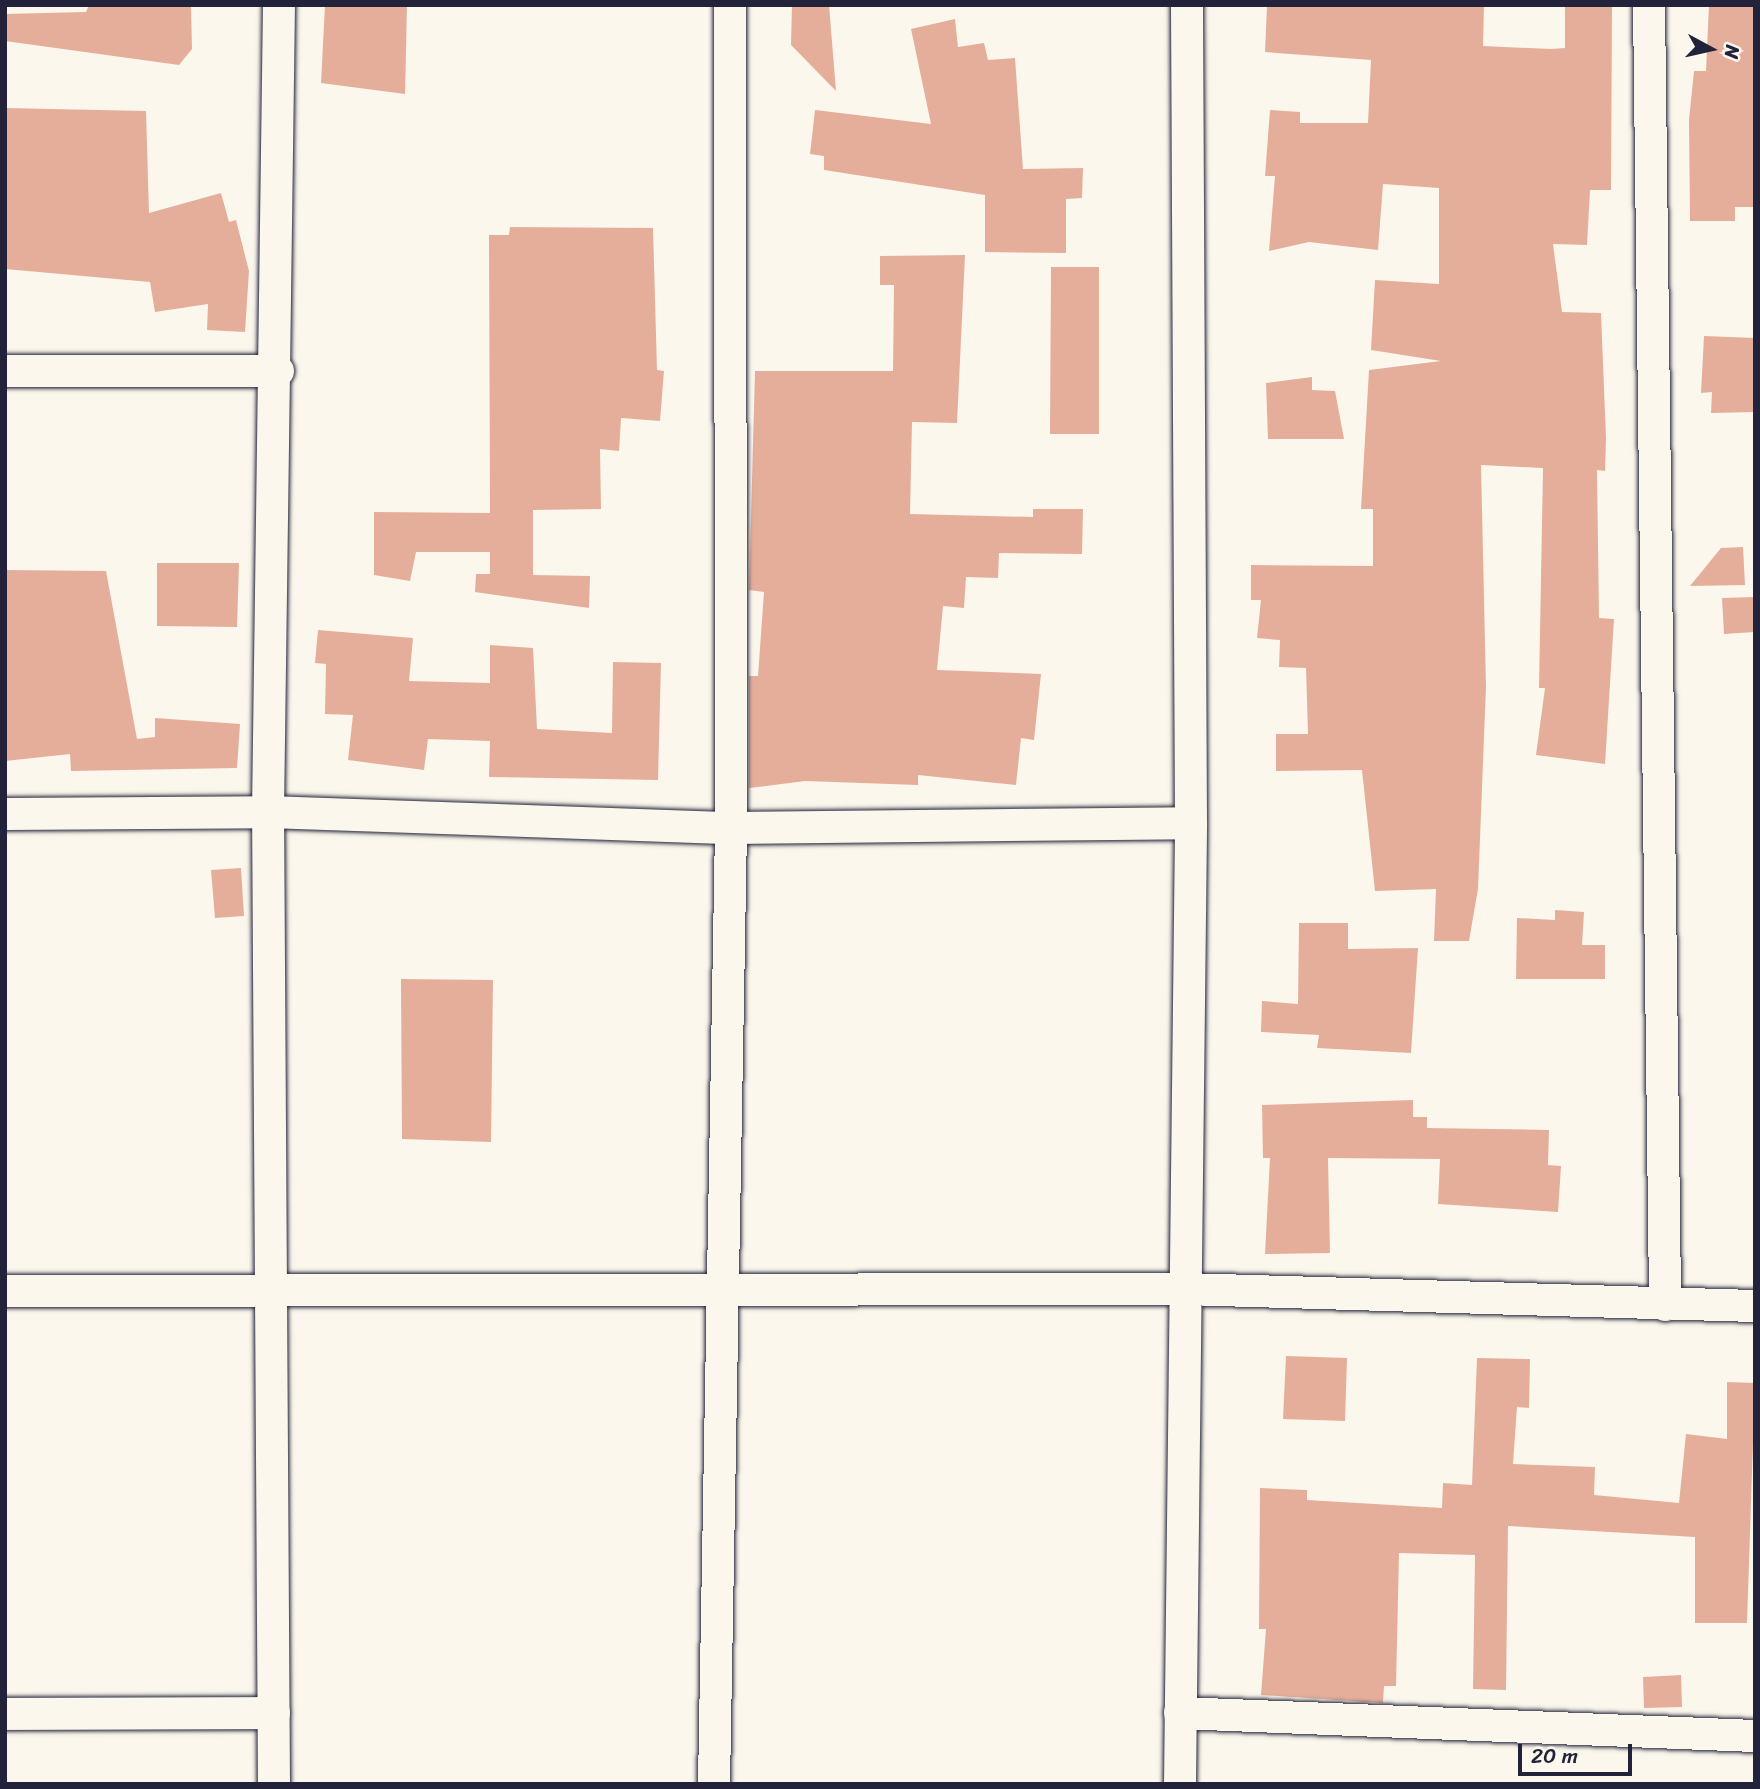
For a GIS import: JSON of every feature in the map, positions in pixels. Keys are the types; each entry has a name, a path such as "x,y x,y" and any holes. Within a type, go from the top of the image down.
{"street":[{"path":"274,1784 268,812 278,371 279,5"},
{"path":"714,1784 720,1286 731,828 730,5"},
{"path":"1180,1784 1191,824 1187,5"},
{"path":"1649,5 1665,1305"},
{"path":"5,371 278,371"},
{"path":"5,814 268,812 731,828 1191,824"},
{"path":"5,1291 720,1286 1185,1289 1755,1306"},
{"path":"5,1714 274,1713"},
{"path":"1180,1713 1755,1736"}],"building":[{"path":"89,5 191,5 192,49 179,65 5,41 5,14 86,12"},
{"path":"325,5 407,5 405,94 321,83"},
{"path":"792,5 829,5 836,91 791,45"},
{"path":"1267,5 1484,5 1483,46 1551,49 1565,48 1565,5 1612,5 1611,190 1590,190 1587,245 1553,244 1562,312 1601,313 1606,438 1605,471 1597,470 1599,618 1614,619 1605,764 1536,755 1545,688 1539,688 1543,468 1481,465 1486,687 1478,889 1469,941 1434,941 1436,889 1375,891 1362,770 1276,771 1276,734 1308,734 1306,668 1279,667 1280,640 1257,638 1261,600 1251,600 1251,565 1373,566 1373,509 1361,509 1369,370 1441,361 1371,350 1375,280 1439,284 1439,188 1383,184 1378,250 1309,242 1269,251 1275,176 1265,176 1270,110 1300,112 1300,123 1368,123 1371,60 1265,52"},
{"path":"1709,5 1755,5 1755,207 1735,207 1735,221 1690,221 1689,120 1694,71 1706,71"},
{"path":"955,19 958,47 984,43 988,60 1015,58 1023,169 1083,168 1082,198 1066,199 1066,253 985,252 985,195 824,170 824,156 810,154 815,110 931,124 911,29"},
{"path":"5,108 146,111 149,213 221,193 229,222 236,220 249,271 245,332 207,330 208,304 155,312 150,282 5,269"},
{"path":"510,227 653,228 657,370 664,371 660,421 621,418 619,451 600,449 601,509 533,510 533,575 590,576 589,608 475,592 476,574 490,574 490,552 416,552 410,581 374,575 374,512 490,513 489,235 509,235"},
{"path":"965,255 957,423 912,422 910,514 1033,517 1033,509 1083,509 1082,554 999,553 998,578 966,577 964,608 943,606 937,670 1041,674 1034,740 1021,738 1016,785 918,775 918,785 805,781 749,788 749,676 758,676 764,592 749,590 755,371 893,371 894,285 880,285 880,256"},
{"path":"1051,267 1099,267 1099,434 1050,434"},
{"path":"1704,336 1755,338 1755,412 1711,413 1712,392 1701,393"},
{"path":"1312,377 1312,390 1335,391 1344,439 1268,439 1266,383"},
{"path":"1743,547 1745,585 1690,586 1721,548"},
{"path":"157,563 239,563 237,627 157,626"},
{"path":"5,570 106,571 137,739 155,737 155,718 240,724 237,768 71,771 70,754 5,761"},
{"path":"1755,597 1755,632 1724,634 1722,598"},
{"path":"318,630 413,638 409,681 490,683 490,645 533,648 537,729 612,733 613,662 661,663 658,780 489,777 490,741 428,739 424,770 348,760 353,715 325,714 326,664 315,663"},
{"path":"241,868 244,916 215,918 211,870"},
{"path":"1555,910 1584,912 1582,945 1605,945 1605,979 1516,979 1517,918 1555,920"},
{"path":"1299,923 1348,923 1348,949 1418,948 1411,1053 1317,1048 1319,1035 1261,1032 1262,1001 1298,1004"},
{"path":"401,979 493,980 491,1142 402,1139"},
{"path":"1413,1100 1413,1117 1427,1117 1427,1128 1549,1130 1548,1165 1561,1166 1558,1212 1438,1204 1440,1159 1328,1158 1330,1253 1265,1254 1270,1158 1263,1158 1262,1105"},
{"path":"1286,1356 1347,1358 1345,1421 1283,1419"},
{"path":"1477,1358 1530,1359 1529,1408 1517,1407 1513,1464 1595,1467 1594,1495 1679,1503 1686,1434 1727,1439 1727,1382 1755,1383 1747,1623 1695,1623 1695,1537 1508,1526 1506,1690 1473,1689 1475,1555 1399,1553 1396,1686 1384,1686 1383,1703 1261,1695 1266,1629 1259,1629 1260,1488 1307,1490 1307,1500 1442,1508 1443,1483 1472,1485"},
{"path":"1681,1675 1682,1707 1644,1708 1643,1677"}]}
